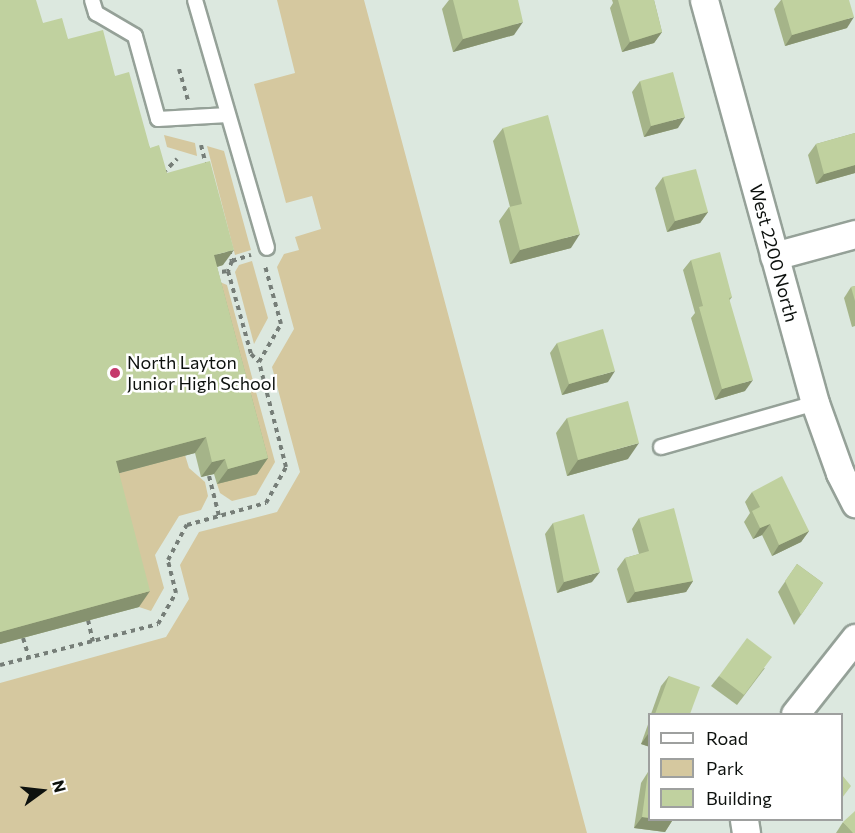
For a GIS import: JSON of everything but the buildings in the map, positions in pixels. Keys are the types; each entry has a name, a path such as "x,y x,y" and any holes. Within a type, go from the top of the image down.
{"street":[{"name":"West 2200 North","path":"704,0 815,403 840,473 855,503"},
{"path":"774,256 855,234"},
{"path":"796,713 855,638"}],"lane":[{"path":"92,0 96,13 135,36 158,119 228,115"},
{"path":"195,0 265,255"},
{"path":"661,447 815,403"}],"path":[{"path":"179,69 193,117"},
{"path":"201,145 207,169"},
{"path":"154,182 177,159"},
{"path":"0,665 158,624 176,593 168,560 187,525 266,503 286,467 259,362 251,354 228,271 232,261 226,238"},
{"path":"232,261 252,255"},
{"path":"259,362 281,324 265,255"},
{"path":"204,274 228,271"},
{"path":"209,476 219,516"},
{"path":"88,620 93,641"},
{"path":"23,638 29,658"}],"green space":[{"path":"277,0 364,0 587,833 0,833 0,683 166,637 189,599 180,565 199,532 277,512 300,472 272,367 294,329 277,267 284,254 299,250 295,237 321,229 312,196 286,203 254,84 295,73"},
{"path":"164,135 195,143 197,156 167,147"},
{"path":"207,146 224,151 251,250 235,255"},
{"path":"252,261 268,318 254,344 235,272 239,265"},
{"path":"220,282 227,285 275,462 256,495 232,501 220,493 217,484"},
{"path":"185,455 189,468 205,482 208,496 201,510 179,516 155,555 164,588 151,611 139,607 105,477"}],"place":[{"name":"North Layton Junior High School","path":"115,373"}]}
